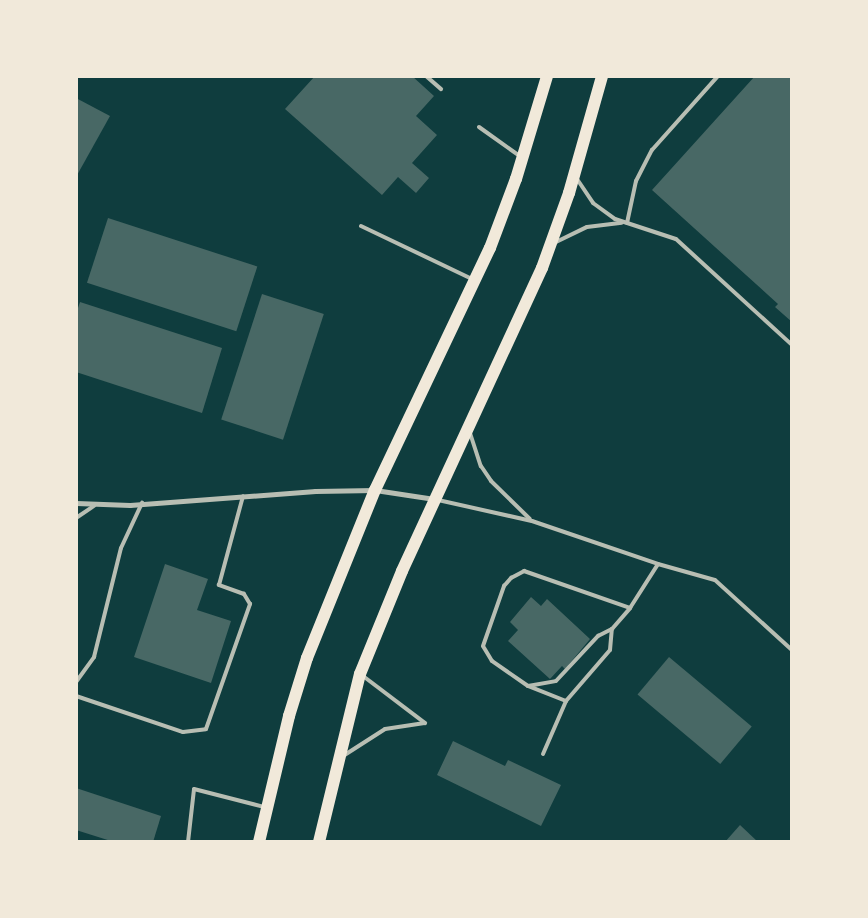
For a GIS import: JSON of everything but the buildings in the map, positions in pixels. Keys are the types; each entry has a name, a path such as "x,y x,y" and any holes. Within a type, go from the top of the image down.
{"main road":[{"path":"259,842 266,808 307,658 375,490 476,281 523,158 546,76"},
{"path":"319,842 337,760 360,674 402,571 438,500 549,249 576,172 602,76"}],"street":[{"path":"76,503 94,506 243,496 375,490 438,500"}],"lane":[{"path":"426,76 441,89"},
{"path":"627,223 636,181 652,150 718,76"},
{"path":"479,127 523,158"},
{"path":"576,172 583,191 593,203 627,223 676,239 792,345"},
{"path":"549,249 560,239 587,227 627,223"},
{"path":"361,226 476,281"},
{"path":"469,428 481,466 491,481 532,521"},
{"path":"76,696 183,732 206,728 250,604 244,594 219,585 243,496"},
{"path":"438,500 532,521 658,564 716,580 792,650"},
{"path":"76,682 94,657 121,548 142,503"},
{"path":"76,518 94,506"},
{"path":"528,686 556,681 598,636 612,629 630,608 658,564"},
{"path":"566,701 528,686 492,661 483,646 504,586 511,578 524,572 630,608"},
{"path":"543,754 566,701 610,650 612,629"},
{"path":"337,760 385,729 425,723 360,674"},
{"path":"188,842 194,789 266,808"}]}
